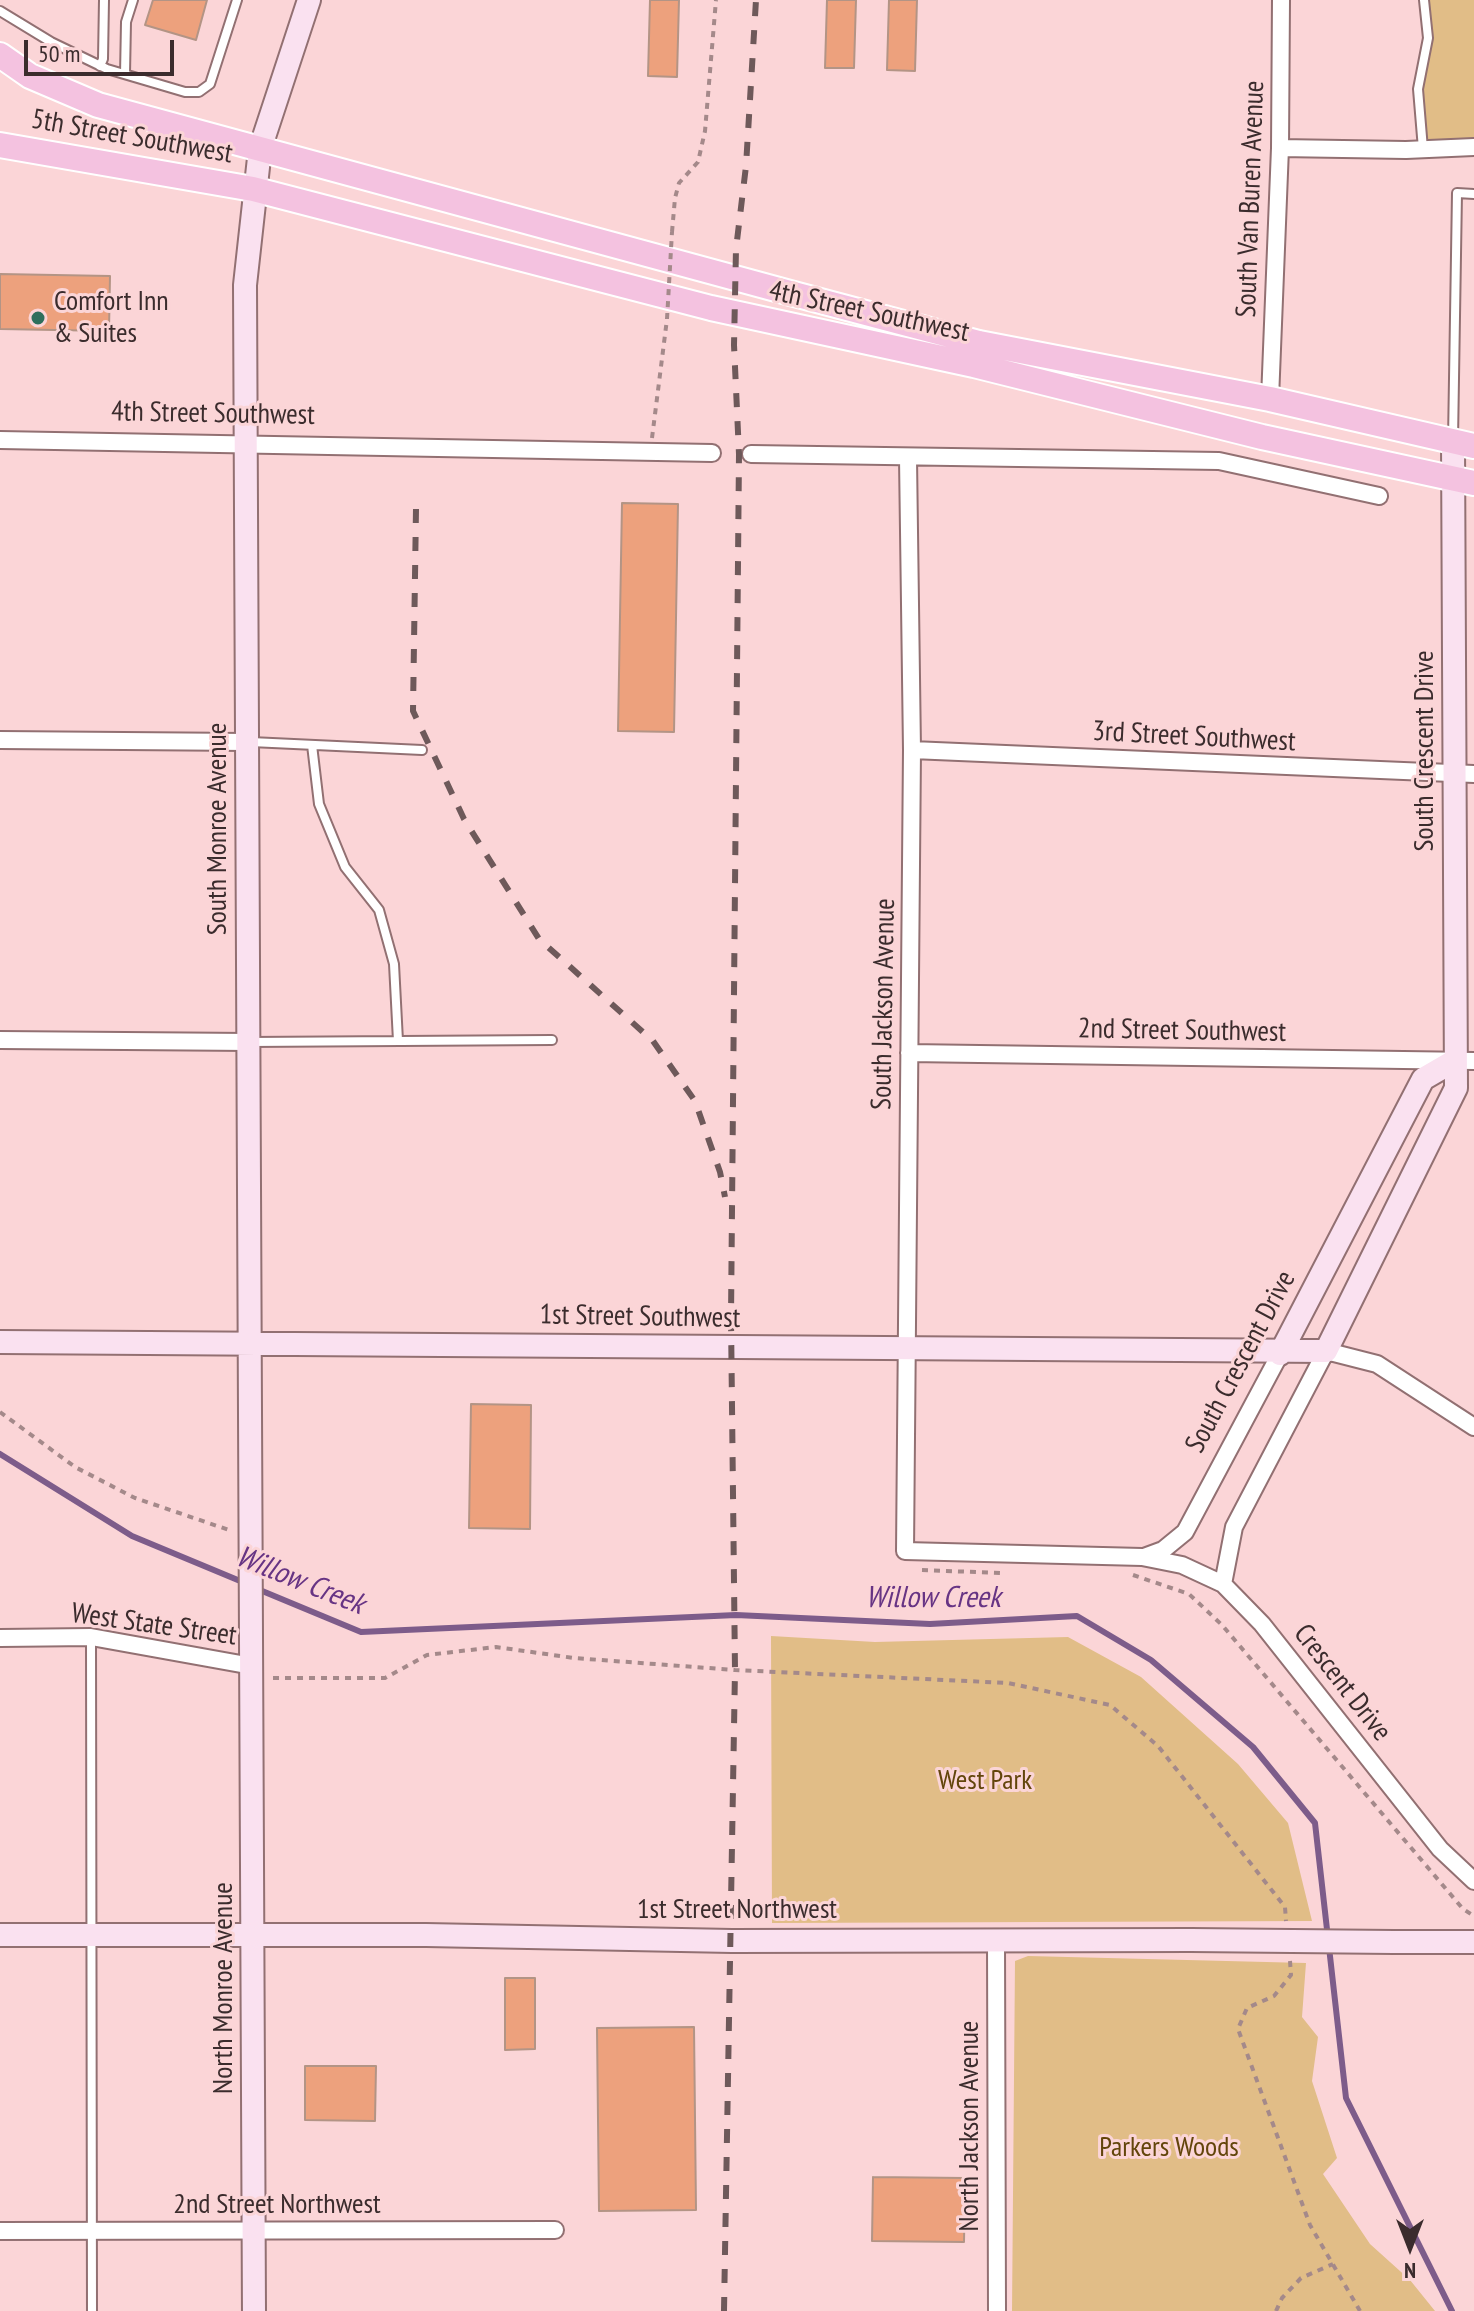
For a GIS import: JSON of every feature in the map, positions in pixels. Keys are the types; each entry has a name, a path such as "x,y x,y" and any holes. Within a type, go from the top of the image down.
{"main road":[{"name":"South Monroe Avenue","path":"259,1660 253,1544 250,1343 245,285 253,189 260,149 309,0"},
{"name":"4th Street Southwest","path":"0,55 30,76 98,105 979,343 1270,399 1464,443"},
{"name":"5th Street Southwest","path":"0,145 253,189"},
{"name":"4th Street Southwest","path":"253,189 711,308 974,365 1262,437 1464,480"},
{"name":"South Crescent Drive","path":"1326,1351 1456,1088 1464,1061 1464,443"},
{"name":"South Crescent Drive","path":"1280,1354 1423,1079 1464,1061"},
{"name":"1st Street Southwest","path":"0,1342 1280,1354 1326,1351"},
{"name":"North Monroe Avenue","path":"254,2311 259,1660"},
{"name":"1st Street Northwest","path":"0,1935 732,1941 1474,1942"}],"street":[{"name":"South Van Buren Avenue","path":"1270,399 1280,148 1281,0"},
{"path":"1280,148 1474,147"},
{"name":"4th Street Southwest","path":"0,440 712,453"},
{"path":"751,454 1219,461 1379,496"},
{"name":"South Jackson Avenue","path":"905,1551 912,750 908,458"},
{"path":"0,740 247,742"},
{"name":"3rd Street Southwest","path":"912,750 1465,774"},
{"path":"0,1040 249,1042"},
{"name":"2nd Street Southwest","path":"909,1053 1464,1061"},
{"path":"1326,1351 1377,1364 1474,1427"},
{"name":"South Crescent Drive","path":"1223,1584 1234,1527 1326,1351"},
{"name":"South Crescent Drive","path":"1142,1557 1163,1550 1185,1532 1280,1354"},
{"name":"Crescent Drive","path":"905,1551 1142,1557 1182,1565 1223,1584 1262,1624 1440,1849 1474,1881"},
{"name":"West State Street","path":"0,1638 91,1637 259,1660"},
{"name":"North Jackson Avenue","path":"996,1940 997,2311"},
{"name":"2nd Street Northwest","path":"0,2231 555,2230"}],"lane":[{"path":"100,66 103,59 104,0"},
{"path":"125,74 126,22 133,0"},
{"path":"0,11 51,42 100,66 185,92 205,89 237,0"},
{"path":"1423,149 1418,89 1428,38 1424,0"},
{"path":"1464,443 1457,193 1474,194"},
{"path":"247,742 422,750"},
{"path":"312,745 319,804 345,867 379,910 394,964 398,1041"},
{"path":"249,1042 552,1040"},
{"path":"91,1637 92,2311"}],"path":[{"path":"650,452 667,319 675,198 679,183 698,162 705,131 716,0"},
{"path":"0,1412 75,1467 135,1498 230,1530 253,1544"},
{"path":"905,1551 925,1572 1005,1573"},
{"path":"1132,1575 1189,1594 1222,1625 1463,1909 1474,1916"},
{"path":"259,1660 274,1680 385,1678 427,1655 496,1647 574,1658 705,1668 1008,1683 1110,1705 1158,1746 1285,1907 1287,1934"},
{"path":"1289,1948 1291,1975 1274,1996 1247,2008 1238,2029 1310,2225 1360,2311"},
{"path":"1276,2311 1282,2298 1301,2278 1333,2264"}],"green space":[{"path":"1424,0 1474,0 1474,147 1423,149 1418,89 1428,38"},
{"name":"West Park","path":"771,1636 875,1642 1068,1637 1141,1677 1238,1764 1288,1823 1312,1921 772,1923"},
{"name":"Parkers Woods","path":"1028,1956 1306,1963 1302,2017 1318,2037 1312,2081 1337,2158 1323,2174 1370,2244 1410,2280 1435,2311 1012,2311 1015,1961"}],"building":[{"path":"153,0 207,0 196,40 145,25"},
{"path":"650,0 679,0 677,77 648,76"},
{"path":"827,0 856,0 854,68 825,68"},
{"path":"889,0 917,0 915,71 887,70"},
{"path":"0,274 110,276 109,331 0,329"},
{"path":"622,503 678,504 674,732 618,731"},
{"path":"471,1404 531,1405 530,1529 469,1528"},
{"path":"505,1978 535,1978 535,2049 505,2050"},
{"path":"694,2027 696,2210 599,2211 597,2028"},
{"path":"305,2066 376,2066 375,2121 305,2120"},
{"path":"873,2177 965,2178 964,2242 872,2241"}],"waterway":[{"name":"Willow Creek","path":"0,1454 132,1536 245,1583"},
{"name":"Willow Creek","path":"255,1588 361,1632 736,1615 930,1624 1077,1616 1151,1660 1253,1747 1315,1823 1346,2098 1452,2311"}],"railway":[{"path":"724,2311 735,1670 731,1318 739,454 734,345 736,249 746,166 756,0"},
{"path":"416,509 413,711 464,819 539,939 653,1041 695,1101 720,1172 725,1197"}],"place":[{"name":"Comfort Inn & Suites","path":"38,318"}]}
